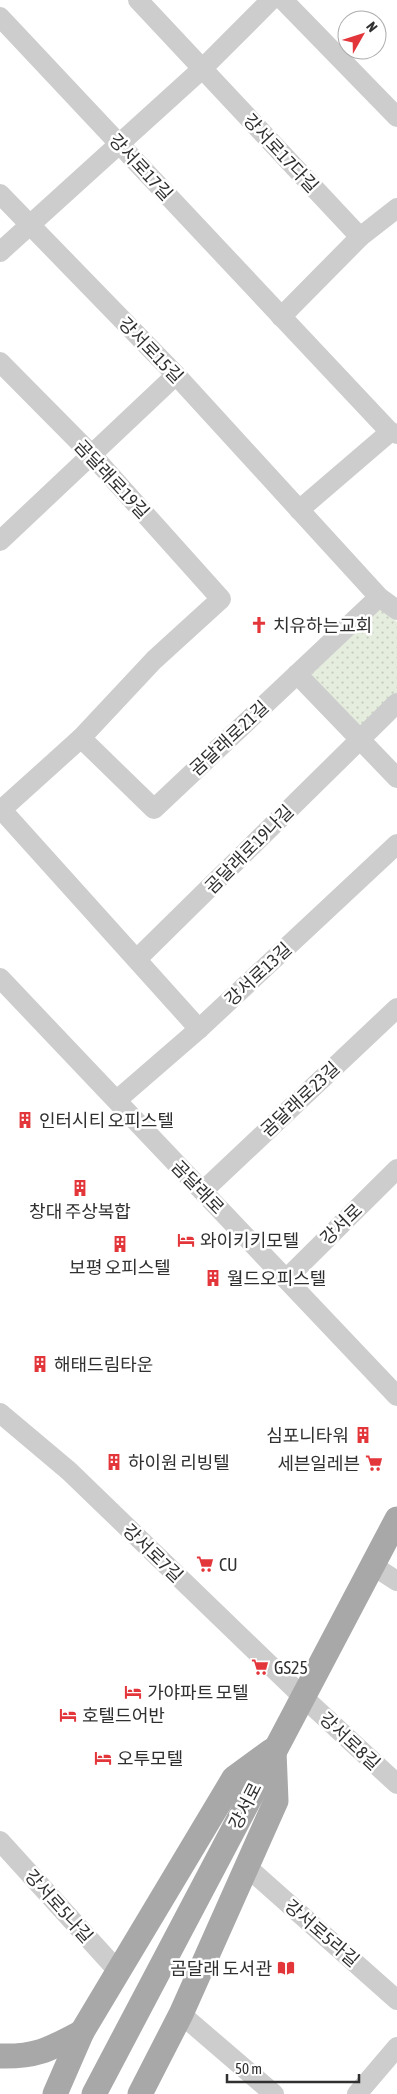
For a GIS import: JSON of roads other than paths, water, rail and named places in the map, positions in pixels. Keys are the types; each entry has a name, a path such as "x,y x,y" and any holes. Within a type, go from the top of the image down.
{"main road":[{"name":"강서로","path":"94,2094 237,1823 274,1748 397,1519"},
{"path":"140,2094 181,2014 276,1801 274,1748"},
{"path":"56,2092 82,2032 234,1778 274,1748"},
{"path":"0,2056 26,2056 51,2048 82,2032"}],"street":[{"name":"강서로17다길","path":"138,0 360,237"},
{"path":"0,252 203,68 271,0"},
{"path":"284,0 397,117"},
{"name":"강서로17길","path":"0,17 281,318 393,433"},
{"name":"강서로15길","path":"0,194 176,375 379,597 397,610"},
{"path":"281,318 360,237 397,208"},
{"name":"곰달래로19길","path":"0,362 92,455 221,599 154,660 82,738"},
{"path":"0,541 176,375"},
{"path":"299,510 393,433"},
{"name":"곰달래로21길","path":"82,738 154,809 379,597"},
{"path":"297,674 397,778"},
{"name":"곰달래로19나길","path":"137,959 397,703"},
{"path":"82,738 0,810 199,1029"},
{"name":"강서로13길","path":"117,1100 199,1029 397,844"},
{"name":"곰달래로","path":"0,978 397,1396"},
{"name":"곰달래로23길","path":"203,1191 397,1008"},
{"name":"강서로","path":"286,1279 397,1169"},
{"name":"강서로7길","path":"0,1413 69,1471 303,1697"},
{"path":"372,1566 397,1581"},
{"name":"강서로8길","path":"303,1697 397,1784"},
{"name":"강서로5나길","path":"0,1841 118,1971"},
{"name":"강서로5라길","path":"246,1867 397,2000"},
{"path":"181,2014 274,2094"},
{"path":"357,2094 397,2047"}],"place":[{"name":"치유하는교회","path":"259,625"},
{"name":"인터시티 오피스텔","path":"25,1120"},
{"name":"창대 주상복합","path":"80,1188"},
{"name":"와이키키모텔","path":"186,1240"},
{"name":"보평 오피스텔","path":"120,1244"},
{"name":"월드오피스텔","path":"213,1278"},
{"name":"해태드림타운","path":"40,1364"},
{"name":"심포니타워","path":"363,1435"},
{"name":"하이원 리빙텔","path":"114,1462"},
{"name":"세븐일레븐","path":"374,1463"},
{"name":"CU","path":"205,1564"},
{"name":"GS25","path":"260,1667"},
{"name":"가야파트 모텔","path":"133,1692"},
{"name":"호텔드어반","path":"68,1715"},
{"name":"오투모텔","path":"103,1758"},
{"name":"곰달래 도서관","path":"286,1968"}]}
